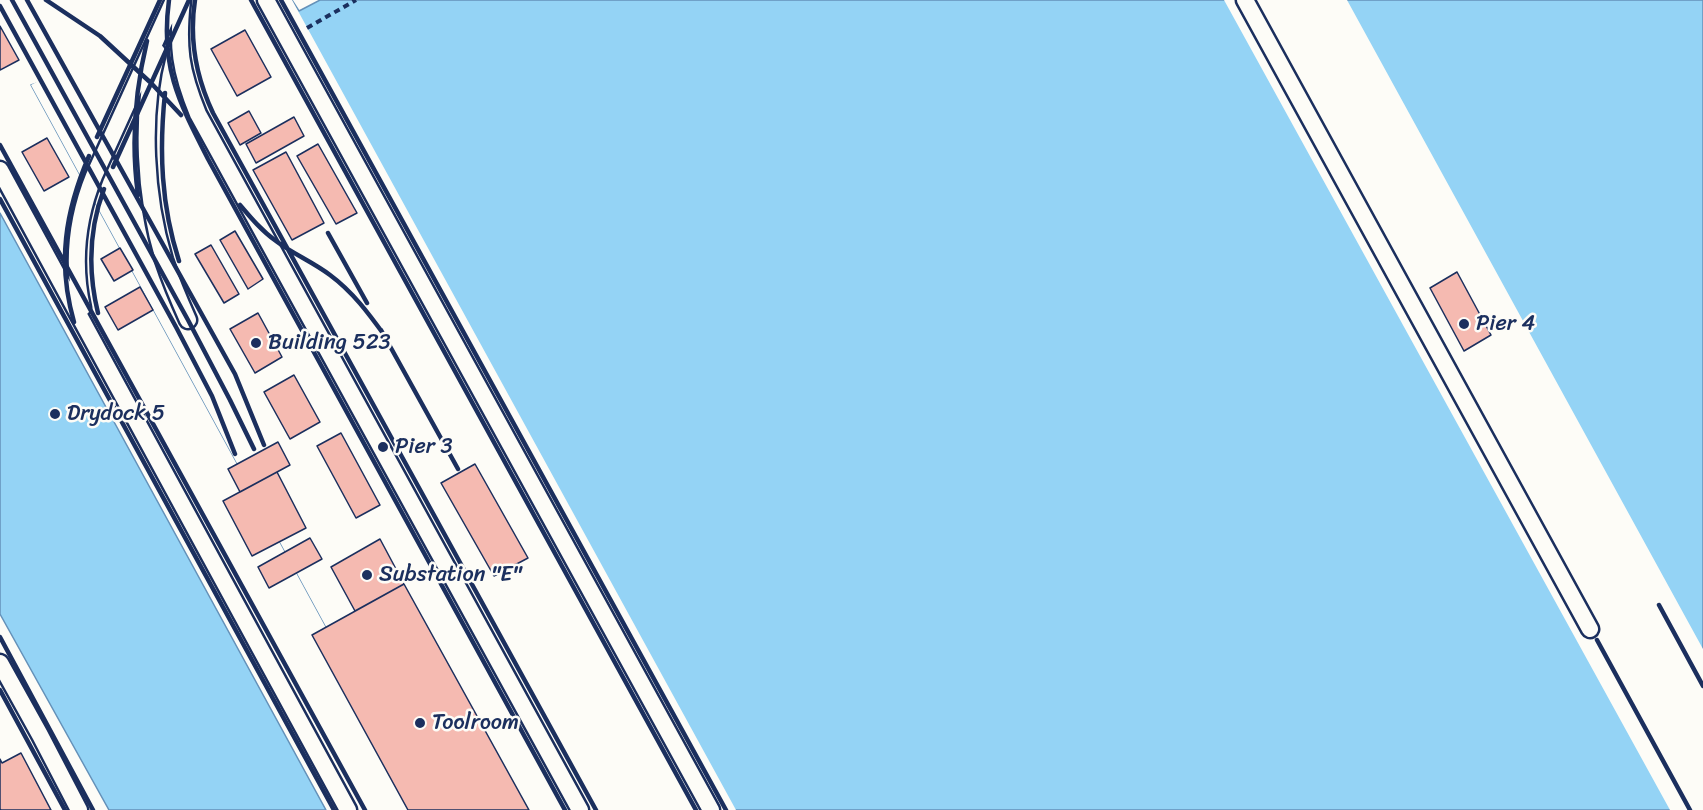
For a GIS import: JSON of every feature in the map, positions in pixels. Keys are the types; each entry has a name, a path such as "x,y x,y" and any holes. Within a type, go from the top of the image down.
{"lane":[{"path":"174,0 160,41 151,83 148,103 148,164 152,207 161,248 188,320"},
{"path":"88,330 81,306 77,273 77,245 81,212 94,176 174,0"},
{"path":"182,0 179,21 180,53 184,74 198,114 580,810"},
{"path":"266,0 711,810"},
{"path":"1245,0 1590,629"},
{"path":"0,170 348,810"},
{"path":"0,663 77,806"}],"path":[{"path":"307,28 356,0"}],"water":[{"path":"292,0 299,11 320,0 1703,0 1703,810 426,810 31,85"},
{"name":"Drydock 5","path":"0,213 326,810 109,810 0,614"}],"pier":[{"name":"Pier 3","path":"187,0 292,0 736,810 426,810 31,85"},
{"name":"Pier 4","path":"1224,0 1347,0 1703,649 1703,810 1670,810"}],"building":[{"path":"0,26 19,60 0,70"},
{"path":"245,30 271,77 237,96 211,49"},
{"path":"249,111 261,133 240,145 228,123"},
{"path":"294,117 304,136 256,163 246,144"},
{"path":"47,138 69,177 44,191 22,152"},
{"path":"318,144 357,213 336,224 297,156"},
{"path":"286,152 324,223 292,240 253,170"},
{"path":"235,231 263,279 248,289 220,240"},
{"path":"211,245 239,294 224,303 195,254"},
{"path":"120,248 133,270 114,281 101,259"},
{"path":"1457,272 1491,335 1464,351 1430,288"},
{"path":"140,287 153,310 118,330 105,307"},
{"name":"Building 523","path":"258,313 282,357 255,373 230,329"},
{"path":"294,375 320,422 290,439 264,392"},
{"path":"341,433 380,505 356,518 317,446"},
{"path":"278,442 290,465 240,492 228,469"},
{"path":"475,464 528,558 494,576 441,483"},
{"path":"277,472 306,528 252,556 223,501"},
{"path":"310,538 322,559 269,588 258,567"},
{"name":"Substation \"E\"","path":"380,539 404,584 355,611 331,567"},
{"name":"Toolroom","path":"404,584 529,810 408,810 312,635"},
{"path":"21,753 51,810 0,809 0,759 2,763"}],"railway":[{"path":"12,0 188,320 254,449"},
{"path":"27,0 235,374 264,445"},
{"path":"46,0 100,36 151,83 181,115"},
{"path":"97,137 160,0"},
{"path":"169,0 167,45 170,65 188,120 565,810"},
{"path":"113,167 189,0"},
{"path":"195,0 193,15 195,58 202,86 213,113 596,810"},
{"path":"251,0 696,810"},
{"path":"281,0 726,810"},
{"path":"0,6 176,327 212,396 235,454"},
{"path":"138,195 135,117 147,41"},
{"path":"165,93 162,136 163,178 168,219 179,261"},
{"path":"0,145 365,810"},
{"path":"74,322 66,279 66,238 74,197 89,156"},
{"path":"98,313 93,282 92,251 95,219 104,189"},
{"path":"0,199 334,810"},
{"path":"240,205 271,237 323,270 346,289 385,336"},
{"path":"328,233 367,303"},
{"path":"381,330 458,469"},
{"path":"1659,605 1703,686"},
{"path":"0,637 93,810"},
{"path":"1597,640 1690,810"},
{"path":"0,690 65,810"}],"place":[{"name":"Pier 4","path":"1464,324"},
{"name":"Building 523","path":"256,343"},
{"name":"Drydock 5","path":"55,414"},
{"name":"Pier 3","path":"383,447"},
{"name":"Substation \"E\"","path":"367,575"},
{"name":"Toolroom","path":"420,723"}]}
